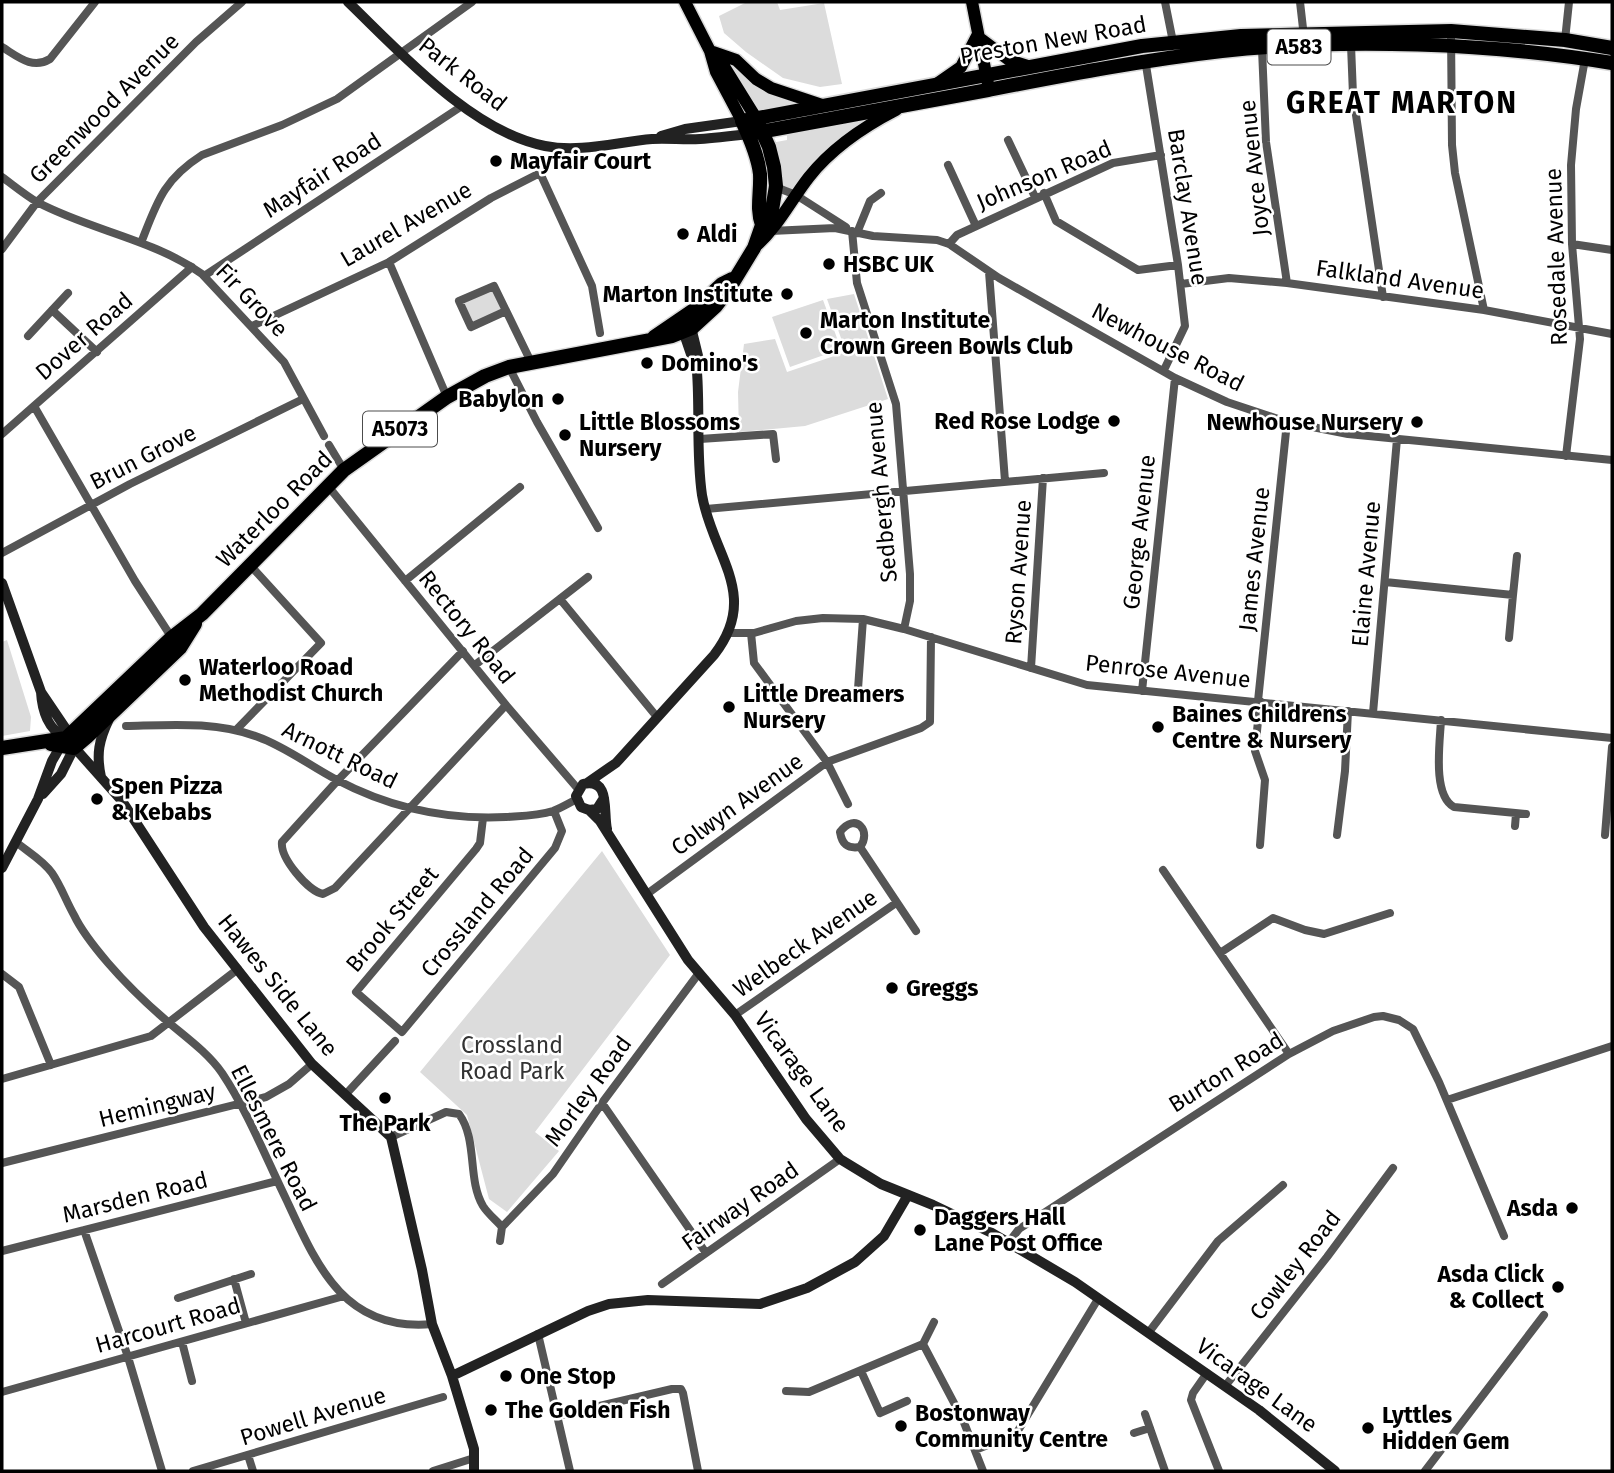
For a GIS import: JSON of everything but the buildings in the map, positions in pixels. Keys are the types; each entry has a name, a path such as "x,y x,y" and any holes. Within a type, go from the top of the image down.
{"highway":[{"name":"Preston New Road","path":"752,126 825,106 935,85 988,83 1224,51 1262,49 1304,40 1351,46 1451,39 1612,63"},
{"name":"Preston New Road","path":"752,126 902,107 988,83 1031,67 1173,42 1565,40 1612,48"},
{"path":"752,126 760,186 759,216 767,228"},
{"path":"686,323 716,306 767,228 776,186 771,153 752,126"},
{"name":"Waterloo Road","path":"67,744 112,713 202,614 344,470 447,397 485,376 509,367 653,338 686,323"},
{"name":"Waterloo Road","path":"67,744 175,643"},
{"path":"2,748 43,742 67,744"}],"main road":[{"path":"685,2 710,51 725,68 752,126"},
{"path":"972,2 988,83"},
{"path":"977,36 1009,60 1031,67"},
{"name":"A583","path":"935,85 961,67 977,36"},
{"path":"710,51 736,60 756,79 771,88 825,106"},
{"name":"Preston New Road","path":"796,195 836,149 869,124 902,107"},
{"path":"767,228 796,195"}],"street":[{"path":"2,47 30,63 44,62 50,59 95,2"},
{"name":"Greenwood Avenue","path":"2,249 37,202 196,42 242,2"},
{"name":"Park Road","path":"348,2 462,106 503,131 546,147 590,147 652,139 699,139 752,126"},
{"path":"141,243 159,197 190,162 282,125 337,99 472,2"},
{"path":"1165,2 1173,42"},
{"path":"1300,2 1304,40"},
{"path":"1565,40 1569,2"},
{"path":"1451,39 1452,145 1484,310"},
{"name":"Barclay Avenue","path":"1142,46 1181,284 1185,326 1164,370"},
{"path":"1351,46 1353,95 1383,297"},
{"name":"Joyce Avenue","path":"1262,49 1266,142 1287,283"},
{"name":"Rosedale Avenue","path":"1566,456 1580,340 1572,244 1571,165 1576,109 1585,59"},
{"name":"Mayfair Road","path":"204,276 462,106"},
{"path":"1008,140 1035,197"},
{"name":"Johnson Road","path":"949,244 957,235 1112,163 1161,155"},
{"path":"948,165 976,226"},
{"name":"Laurel Avenue","path":"252,326 389,262 491,198 540,173 592,286 600,332"},
{"name":"Fir Grove","path":"2,177 37,202 141,243 192,267 204,276 284,362 324,436"},
{"path":"760,186 776,186"},
{"name":"Newhouse Road","path":"776,186 796,195 855,232"},
{"path":"855,232 870,201 881,193"},
{"path":"1044,193 1056,221 1138,270 1178,265"},
{"name":"Newhouse Road","path":"767,228 814,227 890,238 937,240 949,244 989,272 1175,378 1227,401 1287,422 1348,434 1612,460"},
{"name":"Sedbergh Avenue","path":"855,232 857,283 895,404 910,574 910,601 904,629"},
{"path":"1572,244 1612,250"},
{"path":"389,262 447,397"},
{"name":"Dover Road","path":"2,434 192,267"},
{"path":"989,272 1005,481"},
{"name":"Falkland Avenue","path":"1181,284 1229,278 1287,283 1484,310 1612,334"},
{"path":"506,311 471,327 459,301 494,286 531,362"},
{"path":"28,336 68,293"},
{"path":"52,310 97,352"},
{"name":"Vicarage Lane","path":"686,323 700,364 697,372 700,481 706,509 735,595 735,608 728,633 714,655 616,763 581,790 581,807 589,810 600,821 688,960 735,1016 806,1119 840,1159 881,1184 1009,1242 1075,1282 1226,1385 1335,1471"},
{"path":"509,367 537,422 598,528"},
{"name":"George Avenue","path":"1142,691 1175,378"},
{"name":"Brun Grove","path":"2,553 211,442 303,399"},
{"path":"34,406 135,581 175,643"},
{"name":"James Avenue","path":"1260,845 1265,780 1255,751 1287,422"},
{"path":"700,439 773,434 776,459"},
{"name":"Elaine Avenue","path":"1373,713 1397,439"},
{"path":"329,446 344,470"},
{"path":"706,509 1104,473"},
{"name":"Ryson Avenue","path":"1031,668 1043,478"},
{"name":"Rectory Road","path":"328,486 506,705 581,790"},
{"path":"405,581 520,487"},
{"path":"1509,638 1517,556"},
{"path":"236,730 321,643 250,565"},
{"path":"475,665 588,576"},
{"path":"1385,582 1513,595"},
{"name":"Hawes Side Lane","path":"2,583 41,692 66,729 67,744 122,801 204,927 312,1064 391,1137"},
{"path":"559,599 657,717"},
{"path":"858,689 863,619"},
{"name":"Penrose Avenue","path":"728,633 751,633 802,620 863,619 1087,685 1612,738"},
{"path":"751,633 754,663 827,762 848,804"},
{"name":"Colwyn Avenue","path":"647,894 827,762 921,728 930,722 931,637"},
{"path":"463,651 282,842 286,858 311,890 323,894 330,891 411,809 506,705"},
{"path":"1337,835 1345,771 1348,710"},
{"path":"101,778 97,761 98,745 112,713"},
{"path":"1441,720 1440,778 1443,797 1454,807 1526,814"},
{"name":"Arnott Road","path":"126,726 199,726 236,730 276,744 338,780 411,809 434,814 483,818 535,815 554,811 581,790"},
{"path":"2,868 38,799 61,774 67,744"},
{"path":"1605,835 1612,747"},
{"name":"Vicarage Lane","path":"610,839 605,820 604,796 616,763"},
{"path":"581,790 600,786 604,796 601,806 589,810"},
{"name":"Crossland Road","path":"402,1032 560,840 559,822 554,811"},
{"path":"1515,826 1516,814"},
{"name":"Brook Street","path":"402,1032 356,992 476,849 480,843 483,818"},
{"name":"Ellesmere Road","path":"16,842 51,872 75,918 106,961 219,1070 239,1104 313,1256 332,1285 360,1307 388,1320 417,1325 432,1324"},
{"name":"Welbeck Avenue","path":"860,847 916,931"},
{"path":"1163,870 1289,1054"},
{"name":"Welbeck Avenue","path":"735,1016 896,902"},
{"path":"1220,953 1273,918 1304,930 1324,934 1390,913"},
{"path":"2,1079 141,1040 238,969"},
{"name":"Morley Road","path":"502,1227 553,1174 699,973"},
{"path":"2,974 19,987 51,1065"},
{"name":"Burton Road","path":"1009,1242 1019,1229 1289,1054 1334,1031 1383,1016 1399,1020 1413,1029 1447,1100 1504,1236"},
{"path":"346,1094 395,1041"},
{"path":"1447,1100 1612,1046"},
{"name":"Hemingway","path":"2,1163 239,1104 277,1092 312,1064"},
{"path":"602,1103 706,1253"},
{"path":"474,1471 474,1449 452,1376 432,1324 391,1137 446,1112 459,1114 466,1129 483,1206 502,1227 500,1241"},
{"name":"Fairway Road","path":"662,1284 840,1159"},
{"name":"Cowley Road","path":"1226,1385 1393,1168"},
{"name":"Marsden Road","path":"2,1251 277,1181"},
{"path":"1149,1332 1218,1241 1283,1185"},
{"path":"452,1376 588,1311 609,1304 648,1300 760,1304 807,1288 855,1262 884,1236 908,1195"},
{"path":"84,1230 128,1357 162,1471"},
{"path":"178,1298 251,1274"},
{"path":"233,1279 246,1323"},
{"name":"Harcourt Road","path":"2,1392 344,1296"},
{"path":"975,1450 1016,1434 1098,1298"},
{"path":"1425,1471 1544,1315"},
{"path":"786,1391 809,1392 923,1344 934,1322"},
{"path":"538,1334 569,1471"},
{"path":"182,1342 192,1381"},
{"path":"923,1344 963,1420 983,1471"},
{"path":"861,1371 880,1413 907,1401"},
{"path":"1207,1373 1191,1400 1219,1471"},
{"path":"557,1416 673,1389 681,1390 698,1471"},
{"name":"Powell Avenue","path":"194,1471 443,1397"},
{"path":"1145,1415 1166,1471"},
{"path":"1134,1433 1150,1428"},
{"path":"248,1455 253,1471"},
{"path":"433,1471 474,1458"}],"green space":[{"path":"747,2 777,2 780,10 824,3 842,84 820,87 783,78 746,52 724,33 719,16"},
{"path":"736,60 756,79 826,106 756,118 725,68"},
{"path":"867,121 814,162 792,190 780,184 771,143 787,140 787,134"},
{"path":"494,286 506,311 471,327 459,301"},
{"path":"854,294 888,399 805,426 739,432 738,392 744,344 775,339 787,372 846,352 827,299"},
{"name":"Marton Institute Crown Green Bowls Club","path":"823,300 841,349 790,367 772,317"},
{"path":"7,640 31,717 30,731 2,736 2,642"},
{"name":"Crossland Road Park","path":"602,851 670,955 535,1132 559,1151 507,1212 489,1199 467,1115 420,1072"}],"place":[{"name":"Mayfair Court","path":"496,161"},
{"name":"Aldi","path":"683,234"},
{"name":"HSBC UK","path":"829,264"},
{"name":"Marton Institute","path":"787,294"},
{"name":"Marton Institute Crown Green Bowls Club","path":"806,333"},
{"name":"Domino's","path":"647,363"},
{"name":"Babylon","path":"558,399"},
{"name":"Red Rose Lodge","path":"1114,421"},
{"name":"Newhouse Nursery","path":"1417,422"},
{"name":"Little Blossoms Nursery","path":"565,435"},
{"name":"Waterloo Road Methodist Church","path":"185,680"},
{"name":"Little Dreamers Nursery","path":"729,707"},
{"name":"Baines Childrens Centre & Nursery","path":"1158,727"},
{"name":"Spen Pizza & Kebabs","path":"97,799"},
{"name":"Greggs","path":"892,988"},
{"name":"The Park","path":"385,1098"},
{"name":"Asda","path":"1572,1208"},
{"name":"Daggers Hall Lane Post Office","path":"920,1230"},
{"name":"Asda Click & Collect","path":"1558,1287"},
{"name":"One Stop","path":"506,1376"},
{"name":"The Golden Fish","path":"491,1410"},
{"name":"Bostonway Community Centre","path":"901,1426"},
{"name":"Lyttles Hidden Gem","path":"1368,1428"}],"district":[{"name":"GREAT MARTON","path":"1402,103"}]}
